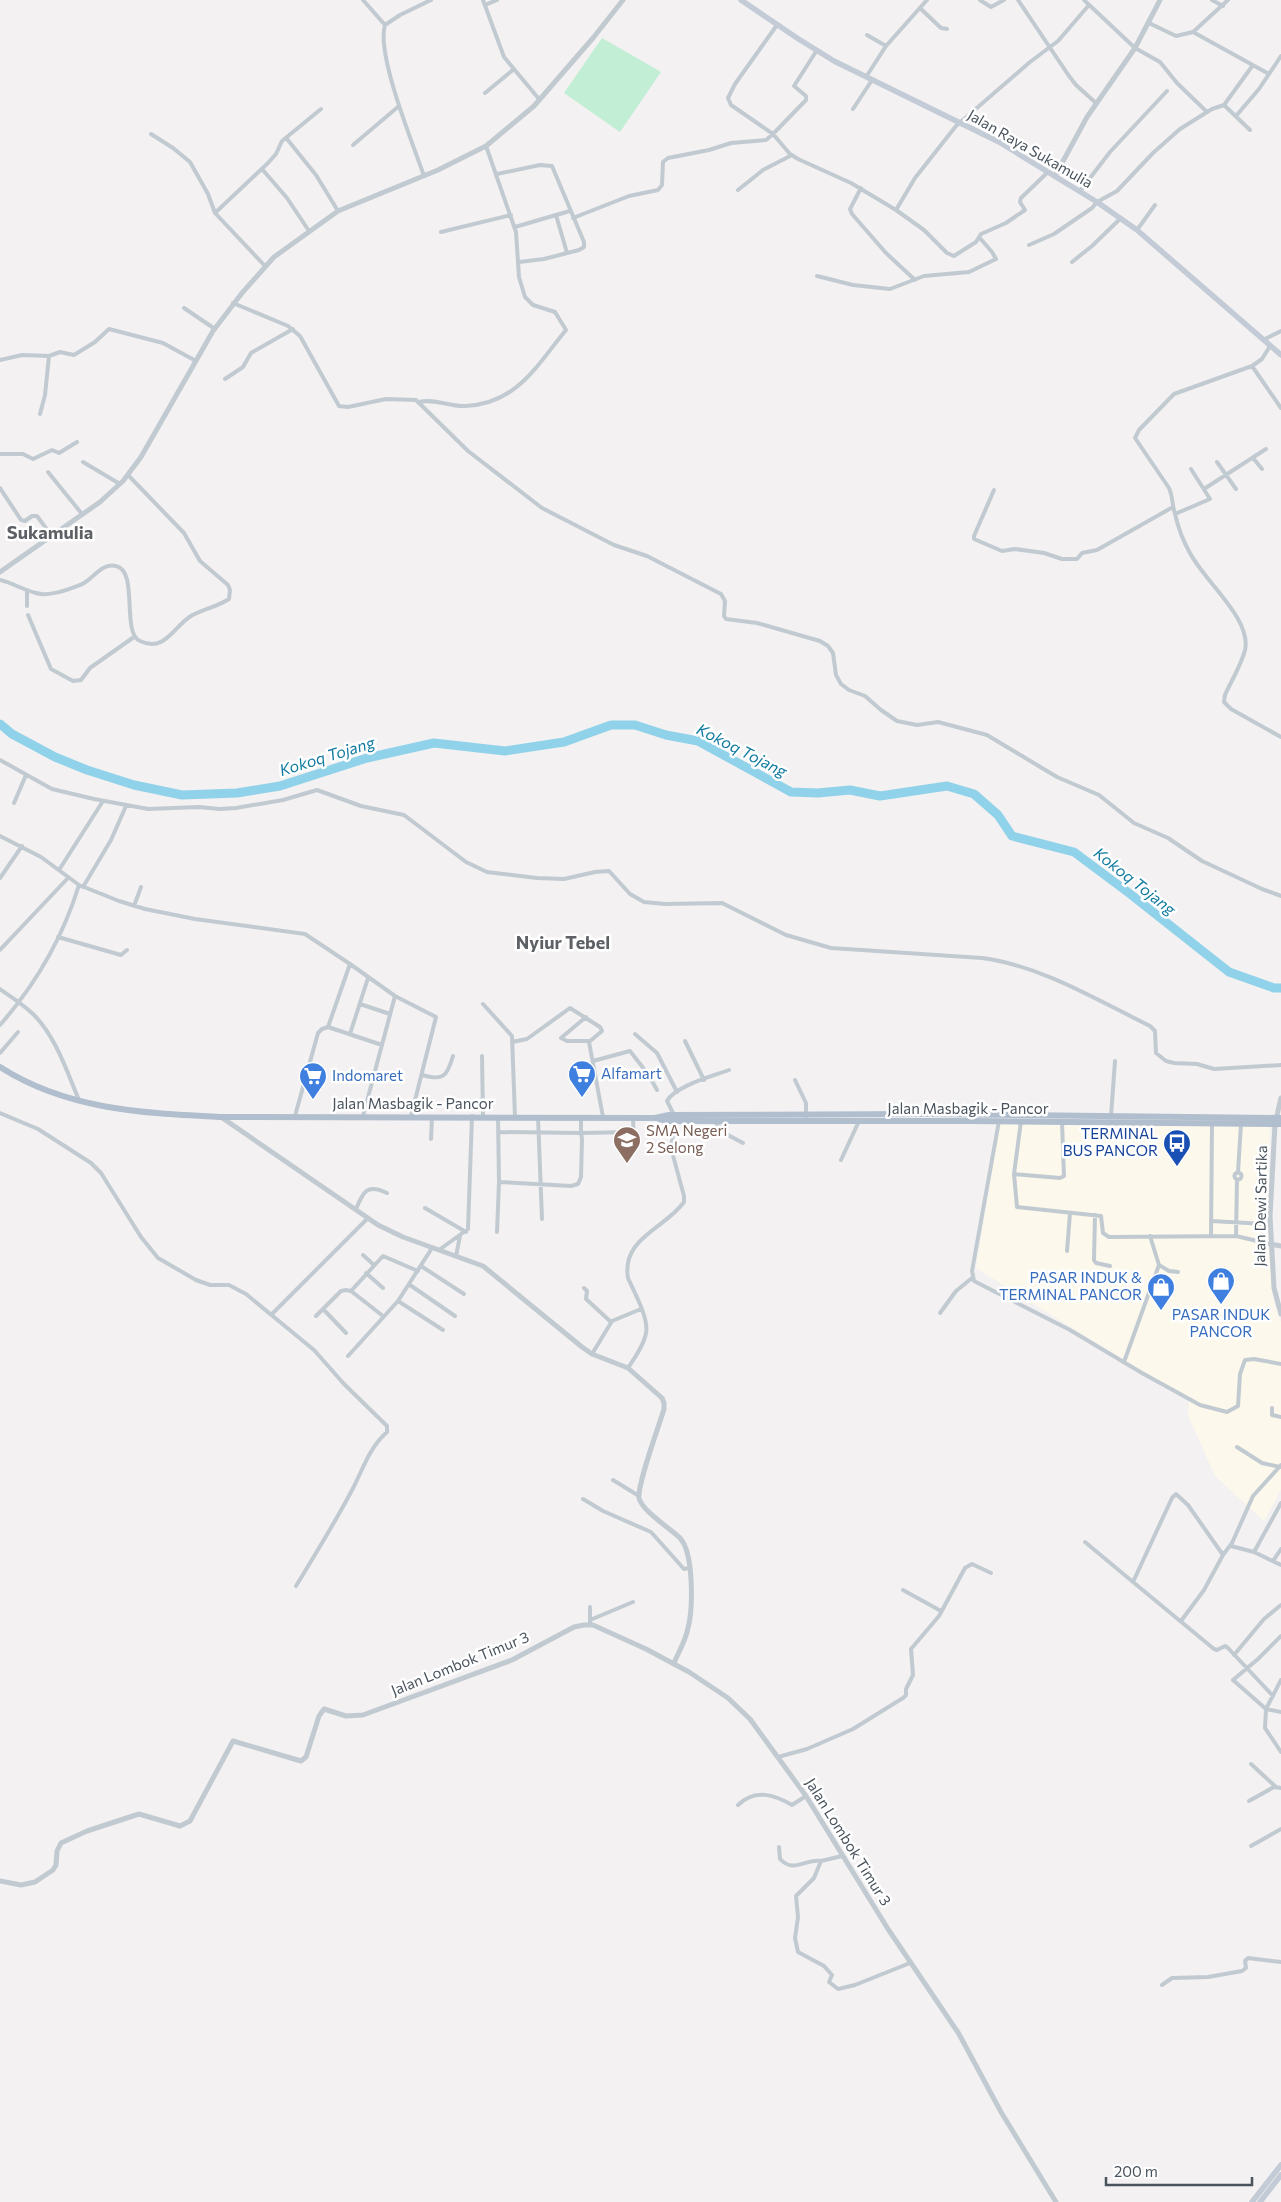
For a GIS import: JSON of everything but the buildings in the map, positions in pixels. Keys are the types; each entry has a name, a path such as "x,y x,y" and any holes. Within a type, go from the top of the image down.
{"main road":[{"name":"Jalan Raya Sukamulia","path":"742,0 816,50 999,142 1097,202 1137,230 1281,355"},
{"name":"Jalan Masbagik - Pancor","path":"0,1067 43,1090 79,1100 157,1113 221,1117 1000,1118 1111,1116 1278,1121"},
{"name":"Jalan Masbagik - Pancor","path":"674,1118 714,1121 806,1118 859,1121 892,1118"},
{"name":"Jalan Masbagik - Pancor","path":"1000,1118 1021,1121 1212,1124 1278,1121"},
{"path":"1252,2202 1281,2165"},
{"path":"1260,2202 1281,2175"}],"street":[{"path":"364,0 385,26"},
{"path":"424,176 399,106 384,49 383,37 385,26 400,15 431,0"},
{"path":"483,0 498,46 539,99"},
{"path":"485,5 497,0"},
{"path":"0,572 82,514 120,484 128,474 215,329 265,266 338,211 424,176 486,146 539,99 593,38 623,0"},
{"path":"853,109 886,46 927,0"},
{"path":"980,0 991,6 1004,0"},
{"path":"1018,0 1076,85 1096,104"},
{"path":"1084,0 1135,48 1160,62 1177,83 1207,112"},
{"path":"1054,176 1080,128 1135,48 1160,0"},
{"path":"1212,0 1222,6"},
{"path":"1149,23 1176,36 1193,32 1228,0"},
{"path":"896,210 920,170 960,122 1050,47 1089,5"},
{"path":"920,8 941,28 947,29"},
{"path":"777,25 735,84 728,98 732,105 773,134 792,155 861,188 896,210 924,230 951,255 962,252 978,241 979,237 1006,223 1025,210 1020,202 1021,198 1048,172"},
{"path":"1193,32 1269,74"},
{"path":"867,34 886,46"},
{"path":"573,218 629,196 658,190 662,185 663,162 668,158 731,143 766,140 806,100 806,96 794,86 816,50"},
{"path":"1236,116 1281,56"},
{"path":"1029,245 1054,234 1092,208 1097,202 1117,191 1166,141 1186,124 1224,105 1253,65"},
{"path":"1275,66 1281,65"},
{"path":"485,93 514,69"},
{"path":"1080,191 1110,152 1167,91"},
{"path":"1224,105 1250,130"},
{"path":"353,145 399,106"},
{"path":"215,213 276,154 282,141 287,139 321,109"},
{"path":"151,134 190,162 208,194 215,213 265,266"},
{"path":"287,139 316,175 338,211"},
{"path":"419,402 426,401 451,406 467,406 501,397 512,391 526,379 565,331 566,327 556,312 533,306 525,299 519,277 518,240 486,146"},
{"path":"738,190 763,170 792,155"},
{"path":"497,174 540,165 550,165 585,244 582,248 567,253 544,259 519,262"},
{"path":"262,169 287,198 309,231"},
{"path":"861,188 850,209 852,214 886,253 915,280"},
{"path":"1137,230 1156,205"},
{"path":"514,227 570,211"},
{"path":"441,232 511,215"},
{"path":"556,215 567,253"},
{"path":"1072,262 1121,218"},
{"path":"817,276 853,285 882,289 898,287 929,276 969,272 995,261 996,258 979,237"},
{"path":"234,303 294,329 305,342 339,406 348,407 386,399 411,399 419,402 468,451 542,508 606,541 647,556 721,594 725,601 724,616 726,619 757,623 785,632 798,633 828,646 833,652 836,675 841,684 849,690 866,696 897,721 916,725 938,722 987,735 1057,777 1099,795 1134,823 1168,838 1202,861 1281,896"},
{"path":"184,308 215,329"},
{"path":"0,360 22,355 49,356 60,352 76,354 95,342 109,329 162,343 196,361"},
{"path":"225,379 243,366 251,353 294,329"},
{"path":"1264,340 1281,331"},
{"path":"1270,346 1262,358 1252,366 1178,392 1169,398 1136,434 1135,441 1169,488 1184,543 1198,569 1236,614 1244,631 1246,641 1243,656 1224,695 1224,702 1231,709 1281,737"},
{"path":"40,414 49,356"},
{"path":"1252,366 1281,408"},
{"path":"0,454 23,454 32,459 52,450 59,453 77,442"},
{"path":"1204,489 1266,449"},
{"path":"1253,458 1262,469"},
{"path":"83,462 120,484"},
{"path":"1217,462 1236,489"},
{"path":"1175,514 1210,500 1192,469"},
{"path":"48,472 82,514"},
{"path":"0,580 42,594 86,583 107,567 121,568 130,594 131,626 134,637 142,642 163,642 191,616 229,599 230,590 224,580 200,561 184,533 128,474"},
{"path":"0,490 21,520 25,521 32,516 37,516 51,536"},
{"path":"994,490 974,539 1002,551 1016,549 1044,553 1062,559 1077,559 1082,553 1097,550 1173,507"},
{"path":"27,590 27,606"},
{"path":"28,615 51,669 73,681 82,680 90,668 134,637"},
{"path":"0,760 25,777 52,789 126,806 148,809 236,808 283,800 317,790 361,806 404,815 466,862 487,872 536,878 564,879 609,871 630,894 644,902 674,904 722,902 786,935 830,948 996,960 1058,981 1150,1026 1154,1032 1156,1053 1166,1061 1222,1069 1281,1065"},
{"path":"14,804 25,777"},
{"path":"59,870 103,801"},
{"path":"0,1024 20,1003 39,973 81,886 111,840 126,806"},
{"path":"0,836 22,846 81,886 134,906 195,919 305,934 395,996 436,1018 411,1116"},
{"path":"0,878 22,846"},
{"path":"0,950 68,878"},
{"path":"134,906 141,887"},
{"path":"58,937 121,955 127,950"},
{"path":"328,1028 350,964"},
{"path":"350,1034 368,978"},
{"path":"0,988 39,1021 55,1047 79,1100"},
{"path":"363,1116 395,996"},
{"path":"360,1004 390,1014"},
{"path":"484,1004 511,1035 515,1117"},
{"path":"512,1042 527,1039 569,1008 586,1017 602,1030 589,1041 567,1041 561,1038 586,1017"},
{"path":"295,1116 318,1033 322,1029 328,1028 382,1045"},
{"path":"0,1053 18,1032"},
{"path":"636,1034 657,1053 677,1092"},
{"path":"589,1041 603,1117"},
{"path":"685,1041 704,1080"},
{"path":"593,1061 630,1052 648,1074 657,1090"},
{"path":"422,1075 435,1078 444,1075 449,1068 453,1056"},
{"path":"482,1056 483,1117"},
{"path":"1111,1116 1115,1061"},
{"path":"628,1368 646,1332 646,1323 628,1278 627,1270 630,1258 642,1237 667,1220 684,1202 684,1196 670,1148 674,1118 667,1101 677,1092 729,1070"},
{"path":"795,1080 806,1103 806,1118"},
{"name":"Jalan Dewi Sartika","path":"1281,1098 1270,1244 1275,1294 1281,1314"},
{"path":"0,1113 38,1129 91,1163 101,1173 145,1243 164,1262 203,1283 232,1286 272,1314 324,1360 344,1384 388,1429 366,1458 352,1490 296,1586"},
{"path":"431,1139 432,1116"},
{"path":"439,1250 466,1232 469,1220 472,1116"},
{"path":"221,1117 386,1230 483,1266 592,1354 628,1368 662,1398 665,1405 639,1496"},
{"path":"497,1232 499,1182 498,1117"},
{"path":"538,1117 542,1219"},
{"path":"499,1182 571,1186 580,1182 581,1117"},
{"path":"633,1117 634,1144"},
{"path":"940,1313 956,1291 972,1278 1000,1118"},
{"path":"714,1121 728,1135 743,1143"},
{"path":"841,1160 859,1121"},
{"path":"1021,1121 1014,1174 1017,1207 1102,1216 1103,1233 1109,1237 1236,1236 1281,1246"},
{"path":"1014,1174 1060,1178 1064,1176 1062,1122"},
{"path":"1211,1236 1212,1124"},
{"path":"1236,1236 1237,1180 1242,1176 1238,1172 1241,1124"},
{"path":"499,1132 634,1132"},
{"path":"356,1209 363,1194 370,1189 377,1188 386,1193"},
{"path":"425,1208 466,1232"},
{"path":"1068,1250 1070,1213"},
{"path":"1095,1215 1094,1260 1096,1263 1110,1266"},
{"path":"272,1314 368,1218"},
{"path":"1211,1221 1265,1224"},
{"path":"456,1256 460,1236"},
{"path":"1124,1362 1159,1265 1150,1236"},
{"path":"348,1356 398,1301 432,1248"},
{"path":"363,1255 374,1265"},
{"path":"350,1291 384,1256 418,1271"},
{"path":"1159,1265 1169,1271 1178,1272"},
{"path":"421,1266 464,1294"},
{"path":"366,1273 383,1288"},
{"path":"972,1278 976,1282 1070,1330 1200,1405 1227,1412 1238,1406 1240,1374 1246,1360 1254,1359 1281,1364"},
{"path":"410,1285 455,1316"},
{"path":"584,1288 587,1291 586,1298 611,1322"},
{"path":"316,1316 342,1290 350,1291 383,1316"},
{"path":"398,1301 443,1330"},
{"path":"592,1354 611,1322 618,1317 641,1309"},
{"path":"323,1310 346,1333"},
{"path":"1272,1408 1272,1416 1281,1417"},
{"path":"1238,1447 1262,1463 1280,1466"},
{"path":"1181,1621 1204,1590 1223,1555 1231,1546 1253,1496 1280,1466"},
{"path":"613,1480 639,1496 644,1507 682,1541 686,1550 691,1589 690,1623 674,1663"},
{"path":"1133,1582 1176,1494 1185,1501 1223,1555"},
{"path":"582,1499 603,1511 651,1532 684,1569 689,1568"},
{"path":"1254,1552 1281,1504"},
{"path":"1085,1542 1214,1649 1217,1650 1225,1646 1273,1696"},
{"path":"1231,1546 1254,1552 1281,1565"},
{"path":"1273,1561 1281,1549"},
{"path":"778,1757 807,1749 853,1729 905,1696 913,1675 911,1649 932,1626 968,1565 974,1564 991,1573"},
{"path":"903,1590 941,1611"},
{"path":"590,1607 590,1622 633,1602"},
{"path":"1234,1655 1264,1619 1281,1605"},
{"name":"Jalan Lombok Timur 3","path":"0,1881 21,1885 35,1882 53,1870 56,1865 59,1846 67,1839 139,1814 180,1826 190,1822 230,1743 233,1741 298,1761 304,1760 310,1748 319,1716 324,1709 346,1716 363,1715 512,1660 574,1627 590,1622 674,1663 701,1679 734,1703 750,1719 806,1796 910,1963 959,2034 1001,2112 1056,2202"},
{"path":"1281,1636 1233,1680 1266,1709 1281,1712"},
{"path":"1281,1680 1266,1709 1265,1728 1281,1752"},
{"path":"1251,1764 1276,1786 1281,1788"},
{"path":"1249,1801 1276,1786"},
{"path":"738,1805 758,1795 775,1796 792,1805 806,1796"},
{"path":"1251,1846 1281,1829"},
{"path":"779,1847 780,1859 788,1865 796,1866 813,1860 821,1861 842,1856"},
{"path":"821,1861 814,1878 796,1896 798,1917 795,1938 798,1952 824,1966 832,1974 829,1982 838,1989 855,1985 910,1963"},
{"path":"1162,1985 1172,1978 1208,1977 1244,1971 1245,1961 1248,1958 1281,1962"}],"shaded area":[{"name":"PASAR INDUK & TERMINAL PANCOR","path":"1000,1122 1270,1126 1267,1223 1273,1300 1281,1322 1281,1490 1264,1521 1215,1476 1188,1415 1189,1401 976,1268"}],"green space":[{"path":"602,38 661,72 620,132 564,93"}],"waterway":[{"name":"Kokoq Tojang","path":"0,724 12,734 55,757 87,770 134,785 182,795 237,793 280,786 367,758 434,743 505,751 564,742 611,725 635,725 666,735 698,741 791,792 818,793 850,790 880,796 947,786 974,794 998,815 1012,836 1074,852 1229,972 1274,988 1281,988"}],"place":[{"name":"Alfamart","path":"582,1098"},
{"name":"Indomaret","path":"313,1100"},
{"name":"SMA Negeri 2 Selong","path":"627,1164"},
{"name":"TERMINAL BUS PANCOR","path":"1177,1167"},
{"name":"PASAR INDUK PANCOR","path":"1221,1305"},
{"name":"PASAR INDUK & TERMINAL PANCOR","path":"1161,1311"}],"district":[{"name":"Sukamulia","path":"50,533"},
{"name":"Nyiur Tebel","path":"563,943"}]}
